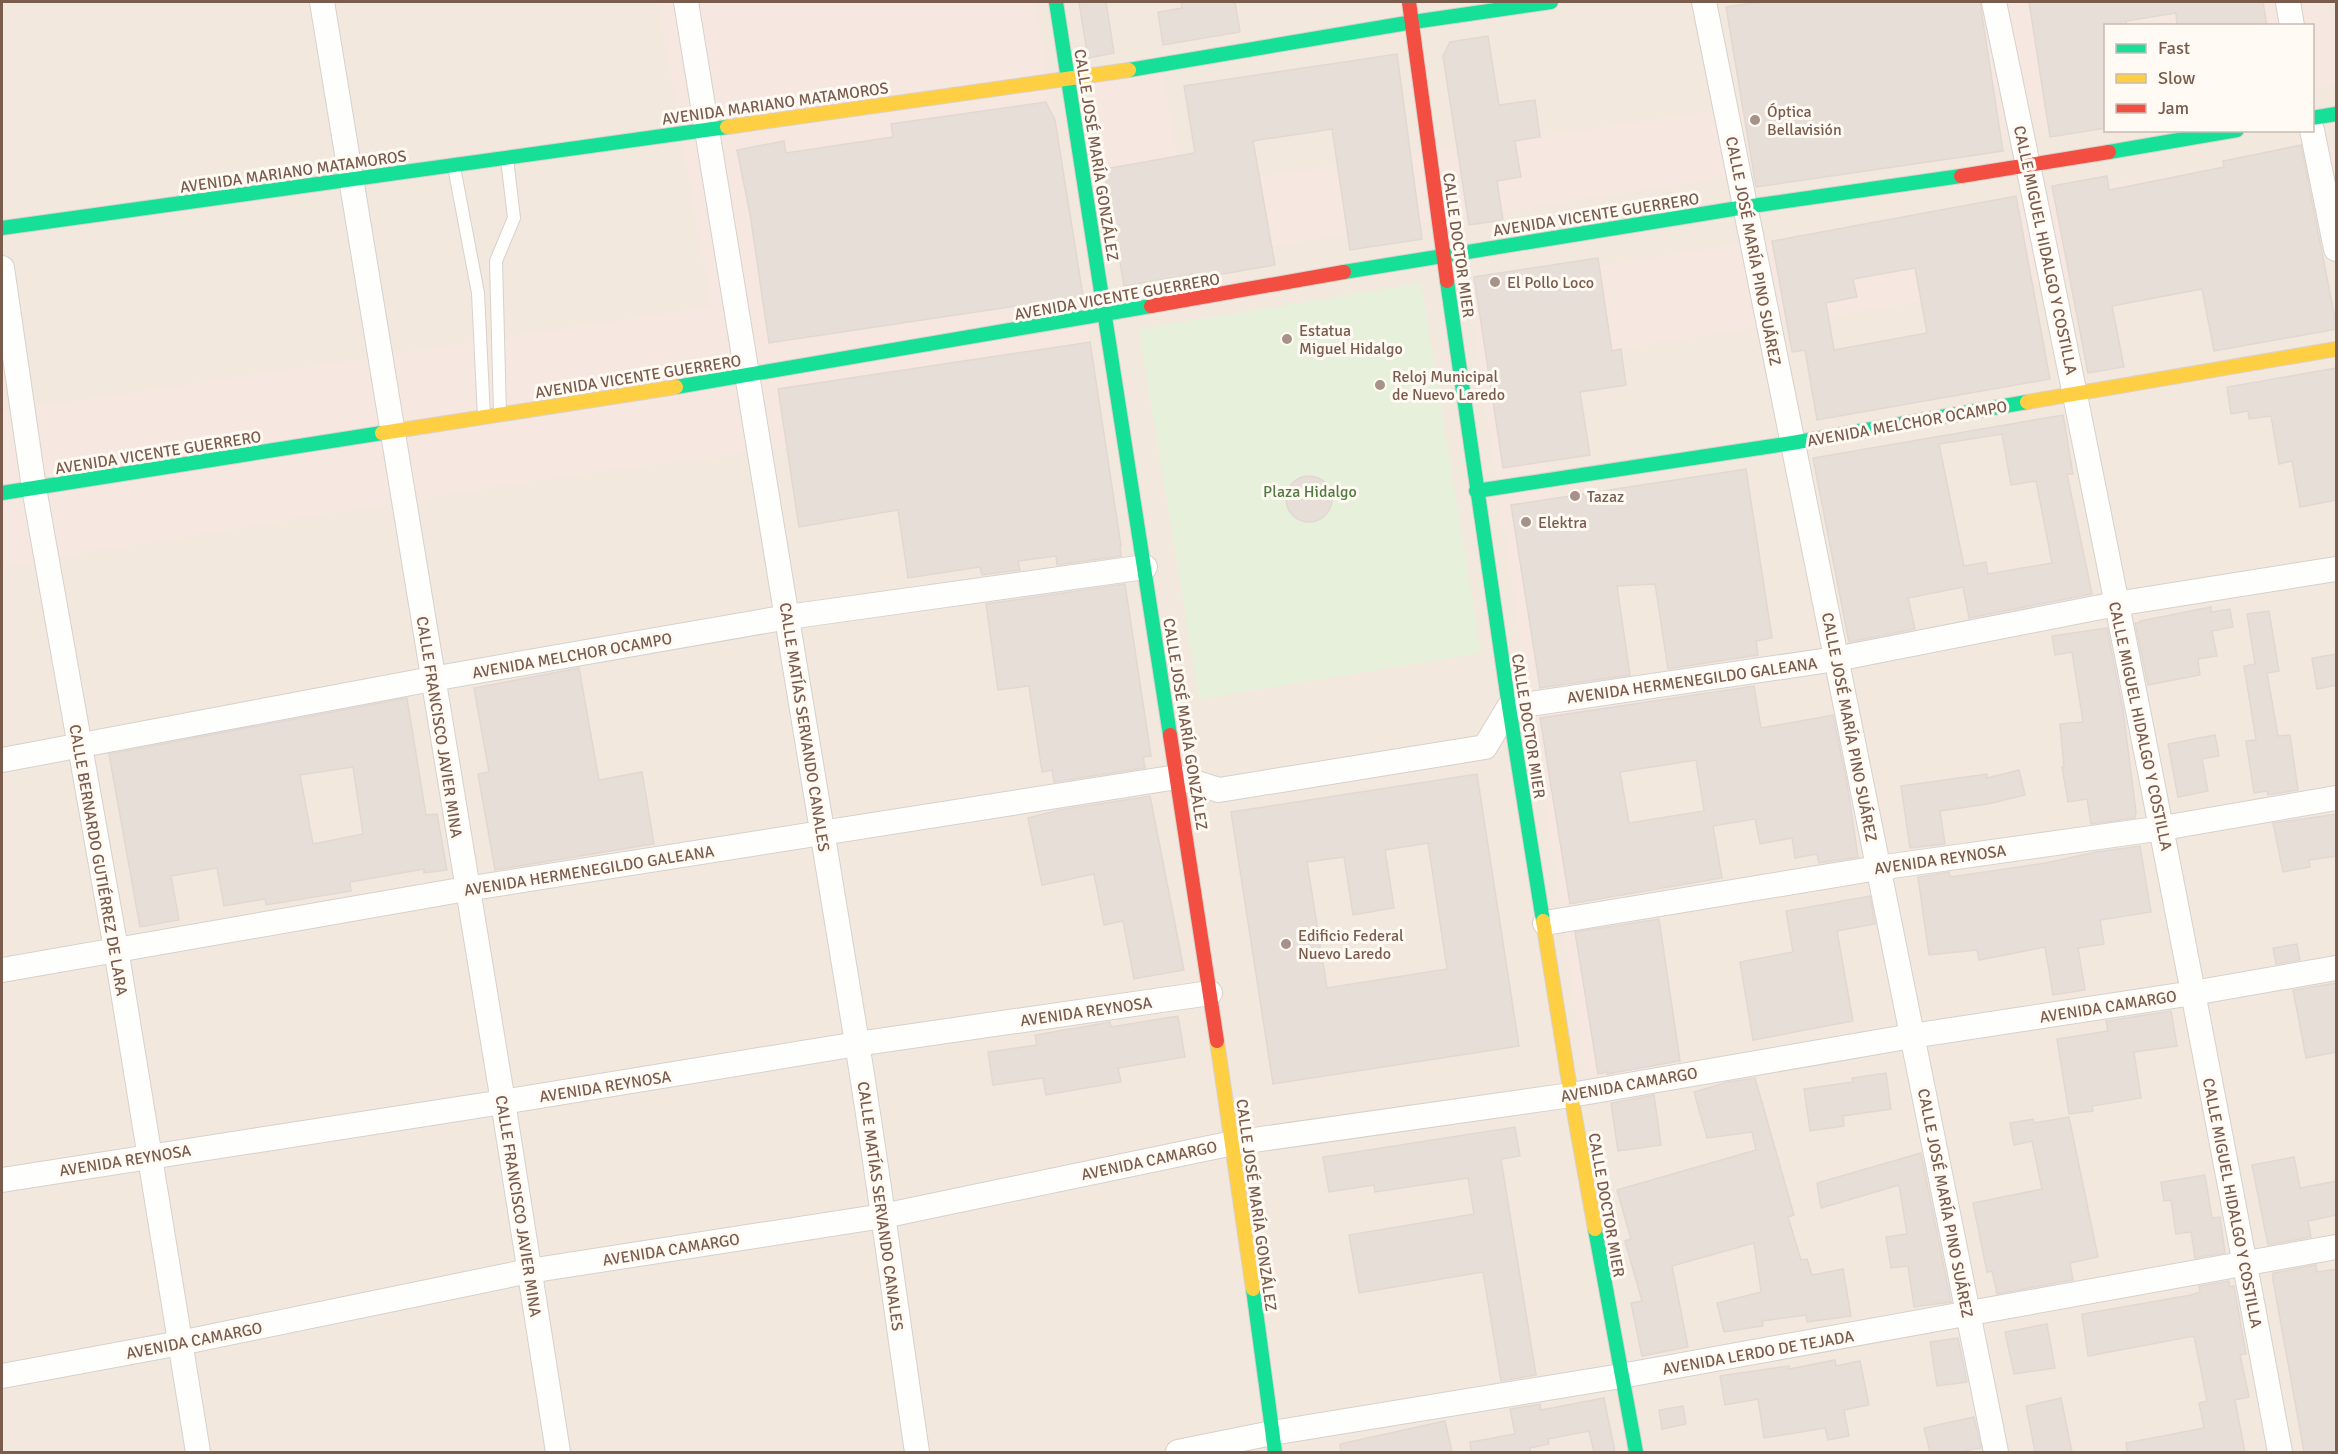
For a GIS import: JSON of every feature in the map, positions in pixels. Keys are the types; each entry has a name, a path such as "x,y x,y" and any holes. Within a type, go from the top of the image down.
{"main road":[{"name":"CALLE JOSÉ MARÍA GONZÁLEZ","path":"1056,2 1233,1143 1274,1443"},
{"name":"CALLE DOCTOR MIER","path":"1409,2 1476,491 1509,707 1571,1095 1636,1452"},
{"name":"AVENIDA MARIANO MATAMOROS","path":"2,228 1069,80 1413,22 1551,2"},
{"path":"2314,118 2337,114"},
{"name":"AVENIDA VICENTE GUERRERO","path":"2,493 745,376 1443,255 1745,207 2028,166 2225,132"},
{"name":"AVENIDA MELCHOR OCAMPO","path":"1476,491 1792,443 2337,349"}],"street":[{"name":"CALLE FRANCISCO JAVIER MINA","path":"322,2 466,889 503,1102 558,1452"},
{"name":"CALLE MATÍAS SERVANDO CANALES","path":"686,2 745,376 788,617 857,1044 917,1452"},
{"name":"CALLE JOSÉ MARÍA PINO SUÁREZ","path":"1704,2 1996,1452"},
{"name":"CALLE MIGUEL HIDALGO Y COSTILLA","path":"1994,2 2163,828 2280,1452"},
{"path":"2288,2 2292,24"},
{"path":"2312,132 2337,249"},
{"name":"CALLE BERNARDO GUTIÉRREZ DE LARA","path":"2,268 34,488 116,949 198,1452"},
{"name":"AVENIDA MELCHOR OCAMPO","path":"2,760 432,679 788,617 1145,567"},
{"name":"AVENIDA HERMENEGILDO GALEANA","path":"1509,707 1836,658 2116,604 2337,569"},
{"path":"1177,777 1219,790 1485,747 1509,707"},
{"name":"AVENIDA HERMENEGILDO GALEANA","path":"2,970 466,889 1177,777"},
{"name":"AVENIDA REYNOSA","path":"1545,923 1878,868 2163,828 2337,798"},
{"name":"AVENIDA CAMARGO","path":"2,1376 180,1343 529,1271 883,1216 1233,1143 1571,1095 1912,1036 2193,993 2337,968"},
{"name":"AVENIDA REYNOSA","path":"2,1180 857,1044 1210,993"},
{"name":"AVENIDA LERDO DE TEJADA","path":"1179,1452 1274,1443 1621,1376 2337,1247"}],"lane":[{"path":"500,415 496,261 514,218 507,158"},
{"path":"454,166 478,293 484,417"}],"shaded area":[{"path":"2,2 2336,2 2336,1452 2,1452"},
{"path":"658,2 1035,2 1085,304 1096,409 576,474 2,566 2,412 711,307"},
{"path":"1965,2 2326,2 2330,18 2336,17 2336,85 2314,89 2314,24 2104,24 2104,120 1120,269 1093,80 1162,73 1182,188 1973,74"},
{"path":"2336,149 2336,236 1528,361 1648,1072 1587,1086 1468,287"}],"green space":[{"name":"Plaza Hidalgo","path":"1421,283 1481,653 1199,699 1139,329"}],"building":[{"path":"1079,2 1106,2 1114,53 1088,58"},
{"path":"1181,2 1235,2 1240,32 1163,45 1158,12 1182,8"},
{"path":"1761,2 1980,2 2003,151 1756,187 1726,7"},
{"path":"2029,2 2263,2 2267,24 2177,24 2176,13 2126,21 2127,24 2104,24 2104,128 2050,137"},
{"path":"1488,36 1499,105 1535,100 1540,137 1515,141 1521,177 1497,181 1503,220 1469,225 1443,56 1450,42"},
{"path":"1397,54 1422,239 1350,250 1332,129 1253,141 1275,265 1194,279 1193,274 1124,286 1104,169 1195,153 1184,86"},
{"path":"1046,102 1055,120 1083,296 769,343 750,214 737,150 784,141 786,153 893,137 891,124"},
{"path":"2301,145 2337,329 2214,351 2202,289 2112,306 2124,367 2088,373 2052,186 2107,176 2109,190 2224,167 2223,161"},
{"path":"2016,196 2050,379 1817,420 1805,350 1792,352 1772,241","holes":["1915,268 1927,333 1834,350 1826,303 1857,297 1853,279"]},
{"path":"1598,258 1612,351 1621,349 1626,385 1580,392 1590,455 1503,468 1474,277"},
{"path":"1090,342 1121,556 1057,565 1056,556 1018,561 1020,570 982,575 980,567 908,578 898,510 799,527 778,389"},
{"path":"2337,368 2337,500 2300,507 2292,461 2279,464 2271,416 2249,419 2248,411 2231,414 2227,387"},
{"path":"2063,415 2073,474 2067,474 2092,594 1969,618 1963,587 1908,598 1915,629 1849,642 1813,458","holes":["2002,434 2011,485 2036,481 2052,563 1988,574 1986,562 1964,566 1939,444"]},
{"path":"1746,469 1772,638 1756,641 1758,655 1668,669 1655,584 1617,586 1630,675 1540,688 1511,505"},
{"path":"1309,476 1325,483 1332,499 1325,515 1309,522 1293,515 1286,499 1293,483"},
{"path":"1125,584 1151,756 1143,757 1145,768 1054,782 1052,770 1042,772 1029,686 998,690 986,604"},
{"path":"2211,607 2211,612 2230,609 2233,627 2212,631 2217,656 2198,659 2200,675 2148,685 2135,623"},
{"path":"2269,611 2279,671 2267,673 2278,736 2290,735 2298,790 2268,795 2267,791 2254,793 2246,741 2256,740 2244,666 2255,664 2247,614"},
{"path":"2107,628 2123,710 2136,812 2135,818 2091,824 2087,799 2068,802 2062,767 2064,767 2060,724 2083,722 2072,652 2055,655 2052,636"},
{"path":"2337,654 2337,685 2317,689 2312,658"},
{"path":"579,668 599,780 642,772 654,844 495,870 478,774 489,772 474,688"},
{"path":"1754,686 1761,728 1833,715 1847,783 1858,857 1819,863 1817,854 1795,858 1792,838 1760,844 1755,819 1713,826 1722,878 1570,904 1540,718","holes":["1696,760 1704,811 1629,823 1620,772"]},
{"path":"407,698 426,815 437,814 447,870 424,873 424,869 350,882 351,891 266,905 265,899 224,906 217,868 171,876 179,920 140,927 109,754","holes":["353,767 363,834 313,844 300,775"]},
{"path":"2215,735 2219,756 2202,759 2208,791 2178,797 2168,744"},
{"path":"2019,770 2025,795 1988,804 1940,811 1945,844 1910,848 1901,786 1987,774 1987,778"},
{"name":"Edificio Federal Nuevo Laredo","path":"1477,774 1519,1046 1273,1084 1231,812","holes":["1428,843 1447,969 1327,988 1307,862 1344,857 1353,915 1394,908 1385,850"]},
{"path":"1150,796 1184,970 1134,979 1123,921 1104,925 1094,874 1042,885 1028,818 1059,810"},
{"path":"2337,814 2337,856 2309,860 2310,867 2283,872 2273,823"},
{"path":"2140,846 2151,912 2100,920 2104,944 2078,948 2085,990 2053,995 2045,947 1979,960 1977,950 1929,955 1918,877 1949,872 1950,877"},
{"path":"1870,896 1875,924 1837,931 1853,1021 1753,1040 1740,962 1793,952 1786,911"},
{"path":"1659,919 1680,1061 1598,1074 1575,932"},
{"path":"2297,944 2300,960 2276,964 2273,948"},
{"path":"2337,983 2337,1052 2306,1058 2293,990"},
{"path":"2171,1011 2177,1046 2134,1052 2141,1098 2092,1106 2093,1111 2069,1114 2057,1039 2108,1031 2106,1021"},
{"path":"1178,1016 1185,1057 1118,1068 1121,1082 1046,1095 1043,1078 993,1085 988,1052 1037,1045 1035,1035 1110,1022 1111,1027"},
{"path":"1886,1073 1891,1109 1843,1116 1844,1126 1810,1131 1804,1089 1853,1082 1852,1078"},
{"path":"1755,1078 1794,1215 1788,1217 1801,1260 1807,1259 1812,1275 1843,1269 1851,1316 1807,1322 1806,1315 1762,1321 1763,1326 1724,1332 1717,1303 1761,1292 1754,1243 1672,1266 1688,1347 1642,1356 1631,1303 1642,1301 1625,1241 1631,1239 1617,1190 1756,1150 1752,1132 1707,1138 1694,1092 1728,1082"},
{"path":"1654,1095 1661,1145 1618,1151 1611,1103"},
{"path":"2069,1117 2098,1257 2070,1263 2073,1280 1997,1294 1992,1271 1987,1272 1973,1203 2042,1189 2032,1141 2014,1145 2010,1123 2033,1119 2034,1123"},
{"path":"1515,1127 1520,1156 1501,1159 1536,1375 1501,1381 1483,1272 1359,1293 1349,1235 1474,1214 1468,1178 1375,1192 1374,1185 1329,1192 1323,1157"},
{"path":"1921,1153 1951,1302 1914,1307 1908,1266 1891,1268 1886,1237 1907,1234 1899,1185 1821,1208 1817,1183"},
{"path":"2294,1157 2300,1188 2337,1181 2337,1215 2308,1221 2311,1237 2268,1245 2252,1165"},
{"path":"2205,1175 2212,1218 2220,1217 2225,1253 2195,1258 2191,1232 2176,1234 2171,1200 2164,1201 2161,1182"},
{"path":"2316,1265 2317,1272 2337,1269 2337,1452 2304,1452 2273,1280 2273,1273"},
{"path":"2229,1281 2230,1287 2234,1286 2246,1354 2240,1355 2249,1397 2235,1400 2245,1452 2127,1452 2126,1443 2204,1428 2199,1403 2207,1401 2194,1336 2088,1356 2082,1314 2191,1295 2200,1292 2199,1286"},
{"path":"2047,1324 2055,1368 2014,1374 2005,1332"},
{"path":"1958,1338 1967,1382 1937,1386 1930,1342"},
{"path":"1835,1360 1836,1366 1860,1361 1869,1405 1844,1410 1849,1436 1828,1440 1825,1428 1764,1438 1758,1399 1725,1405 1720,1376 1789,1366 1789,1369"},
{"path":"1604,1398 1615,1452 1594,1452 1589,1431 1548,1439 1549,1444 1530,1448 1530,1452 1471,1452 1470,1442 1515,1434 1510,1409 1540,1404 1541,1410"},
{"path":"2061,1398 2072,1452 2035,1452 2026,1406"},
{"path":"1683,1406 1686,1424 1662,1429 1659,1410"},
{"path":"1974,1417 1981,1448 1958,1452 1930,1452 1924,1428"},
{"path":"1445,1421 1452,1452 1341,1452 1340,1444"}],"traffic: fast":[{"path":"1056,2 1170,735"},
{"path":"1129,70 1413,22 1551,2"},
{"path":"2314,118 2336,114"},
{"path":"2,228 727,127"},
{"path":"2109,152 2225,132"},
{"path":"1344,272 1745,207 1961,176"},
{"path":"1447,281 1509,707 1543,921"},
{"path":"676,387 1151,306"},
{"path":"1476,491 1792,443 2027,402"},
{"path":"2,493 382,433"},
{"path":"1595,1229 1636,1452"},
{"path":"1253,1289 1275,1452"}],"traffic: slow":[{"path":"727,127 1129,70"},
{"path":"2027,402 2336,349"},
{"path":"382,433 676,387"},
{"path":"1543,921 1595,1229"},
{"path":"1217,1041 1253,1289"}],"traffic: jam":[{"path":"1409,2 1447,281"},
{"path":"1961,176 2109,152"},
{"path":"1151,306 1344,272"},
{"path":"1170,735 1217,1041"}],"place":[{"name":"Óptica Bellavisión","path":"1755,120"},
{"name":"El Pollo Loco","path":"1495,282"},
{"name":"Estatua Miguel Hidalgo","path":"1287,339"},
{"name":"Reloj Municipal de Nuevo Laredo","path":"1380,385"},
{"name":"Tazaz","path":"1575,496"},
{"name":"Elektra","path":"1526,522"},
{"name":"Edificio Federal Nuevo Laredo","path":"1286,944"}]}
